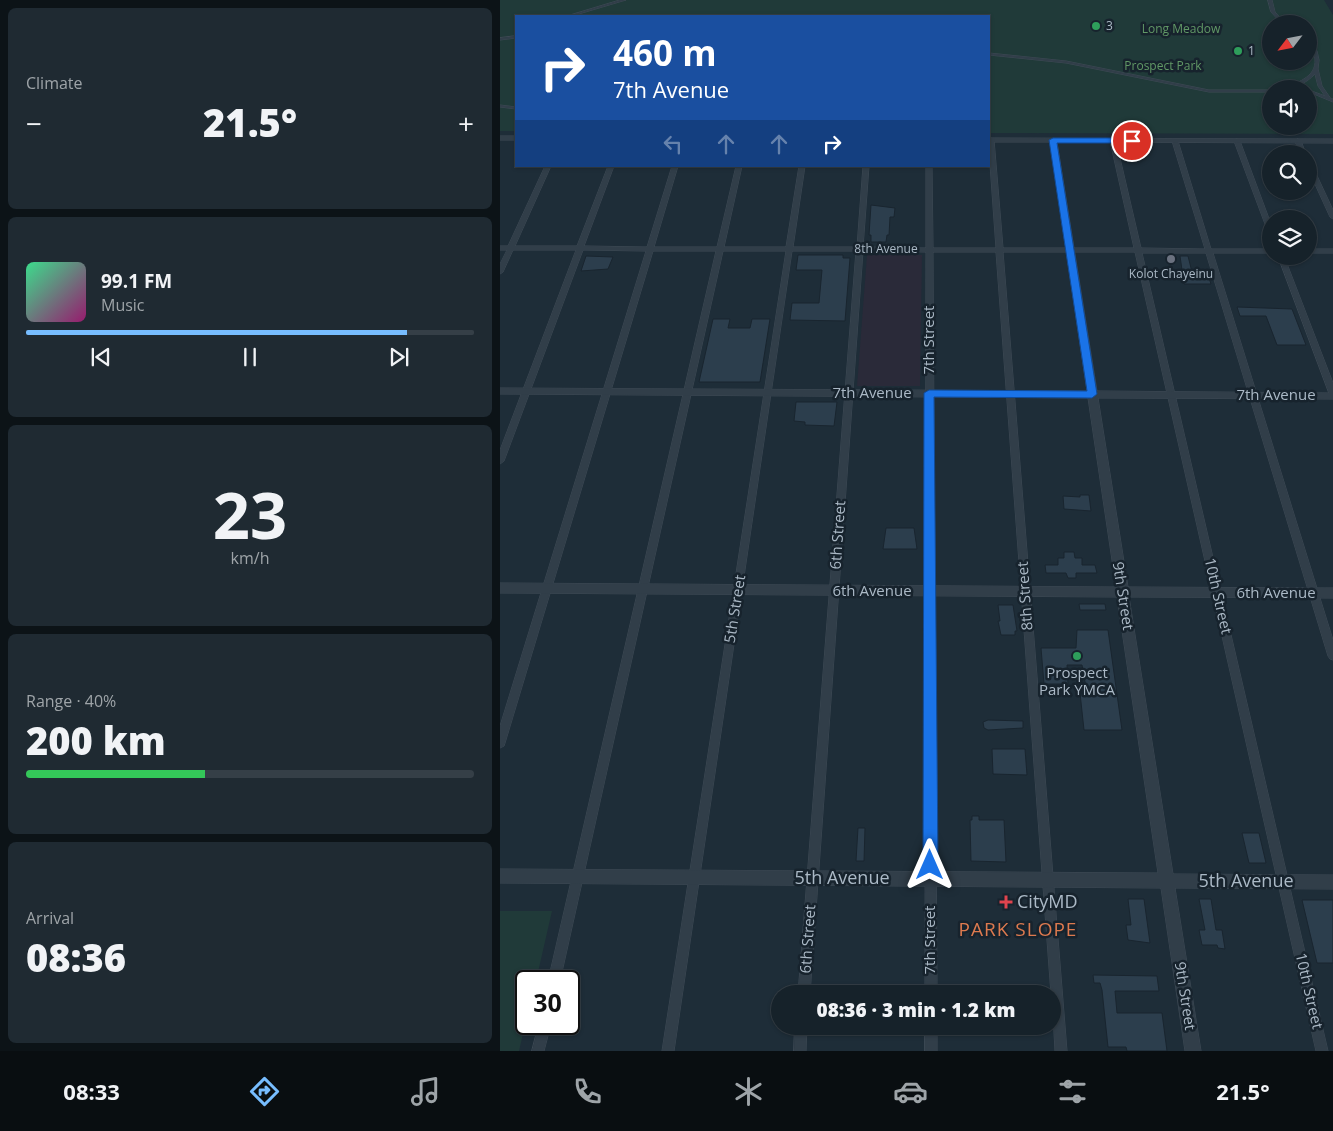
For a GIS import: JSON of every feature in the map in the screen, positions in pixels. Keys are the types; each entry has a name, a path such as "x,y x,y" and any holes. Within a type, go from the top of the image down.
{"street":[{"path":"572,15 624,0"},
{"path":"1270,0 1276,15"},
{"path":"500,39 515,37"},
{"path":"990,54 1066,62 1194,88 1237,92 1262,91"},
{"path":"1305,80 1316,70"},
{"path":"1316,70 1320,86 1331,100"},
{"path":"1317,94 1331,100"},
{"path":"500,106 515,108"},
{"path":"500,138 515,138"},
{"path":"990,140 1333,142"},
{"name":"8th Street","path":"990,140 1061,1051"},
{"name":"9th Street","path":"1053,140 1193,1051"},
{"name":"10th Street","path":"1114,141 1322,1051"},
{"path":"1175,141 1333,656"},
{"path":"1237,141 1263,210"},
{"path":"1298,141 1300,145"},
{"path":"500,272 548,167"},
{"path":"500,461 611,167"},
{"path":"500,743 675,167"},
{"path":"557,970 738,167"},
{"name":"5th Street","path":"668,1051 802,167"},
{"name":"6th Street","path":"805,985 866,167"},
{"name":"7th Street","path":"929,167 930,985"},
{"path":"1317,183 1333,218"},
{"name":"8th Avenue","path":"500,248 1262,251"},
{"path":"1317,251 1333,251"},
{"path":"1284,265 1333,394"},
{"name":"7th Avenue","path":"500,391 1172,395 1333,394"},
{"name":"6th Avenue","path":"500,588 1333,594"},
{"name":"5th Avenue","path":"500,876 1333,882"},
{"path":"538,1051 542,1035"},
{"path":"800,1051 801,1035"},
{"path":"931,1035 931,1051"}],"shaded area":[{"path":"867,255 922,255 920,386 857,386"}],"green space":[{"name":"Prospect Park","path":"500,0 1324,0 1333,15 1333,134 1317,134 1317,80 1262,80 1262,134 990,133 990,15 515,15 515,131 500,131"},
{"path":"500,911 552,911 539,970 515,970 515,1035 523,1035 519,1051 500,1051"}],"building":[{"path":"871,205 895,208 894,217 890,217 889,235 887,235 886,242 871,242 871,235 869,235"},
{"path":"798,255 843,255 843,258 850,258 845,321 790,320 792,303 819,303 822,270 796,270"},
{"path":"586,256 613,257 608,269 581,271"},
{"path":"1180,256 1188,256 1192,272 1207,272 1211,284 1184,284"},
{"path":"1237,307 1292,309 1306,345 1277,345 1266,316 1240,316"},
{"path":"713,319 730,319 728,328 750,328 752,319 770,319 760,382 699,382"},
{"path":"796,402 837,402 834,426 805,425 805,422 794,421"},
{"path":"1080,495 1089,495 1091,511 1064,509 1063,496 1080,497"},
{"path":"886,528 914,528 917,549 883,549"},
{"path":"1064,552 1074,552 1075,558 1082,558 1082,565 1095,565 1097,573 1076,573 1076,578 1068,578 1066,573 1046,573 1045,565 1058,565 1058,558 1064,558"},
{"path":"1079,604 1105,604 1106,610 1080,610"},
{"path":"998,605 1013,605 1017,631 1015,631 1015,635 1001,635 998,621 1000,621"},
{"name":"Prospect Park YMCA","path":"1077,630 1108,630 1122,730 1084,730 1080,693 1087,693 1082,665 1067,665 1068,684 1044,684 1041,648 1076,648"},
{"path":"988,720 1023,721 1023,728 988,730 984,728 983,722"},
{"path":"992,749 1025,749 1027,775 993,774"},
{"path":"972,816 979,816 979,820 1004,820 1006,862 971,861 970,820 972,820"},
{"path":"858,828 865,828 864,861 856,861"},
{"path":"1242,833 1259,833 1266,863 1249,863"},
{"path":"1128,899 1144,899 1150,943 1128,940 1126,925 1131,925"},
{"path":"1199,899 1211,899 1216,930 1222,930 1225,949 1218,948 1217,945 1202,945 1199,930 1205,930"},
{"path":"1302,900 1333,900 1333,963 1317,963"},
{"path":"1093,975 1157,976 1159,991 1115,991 1117,1013 1162,1013 1167,1051 1127,1051 1126,1047 1108,1047 1102,990 1100,983 1094,983"}],"place":[{"name":"3","path":"1096,26"},
{"name":"1","path":"1238,51"},
{"name":"Kolot Chayeinu","path":"1171,259"},
{"name":"Prospect Park YMCA","path":"1077,656"},
{"name":"CityMD","path":"1006,902"}],"district":[{"name":"PARK SLOPE","path":"1018,929"}],"route":[{"path":"930,865 929,393 1092,394 1053,140 1132,141"}],"park label":[{"name":"Long Meadow","path":"1181,29"}]}
